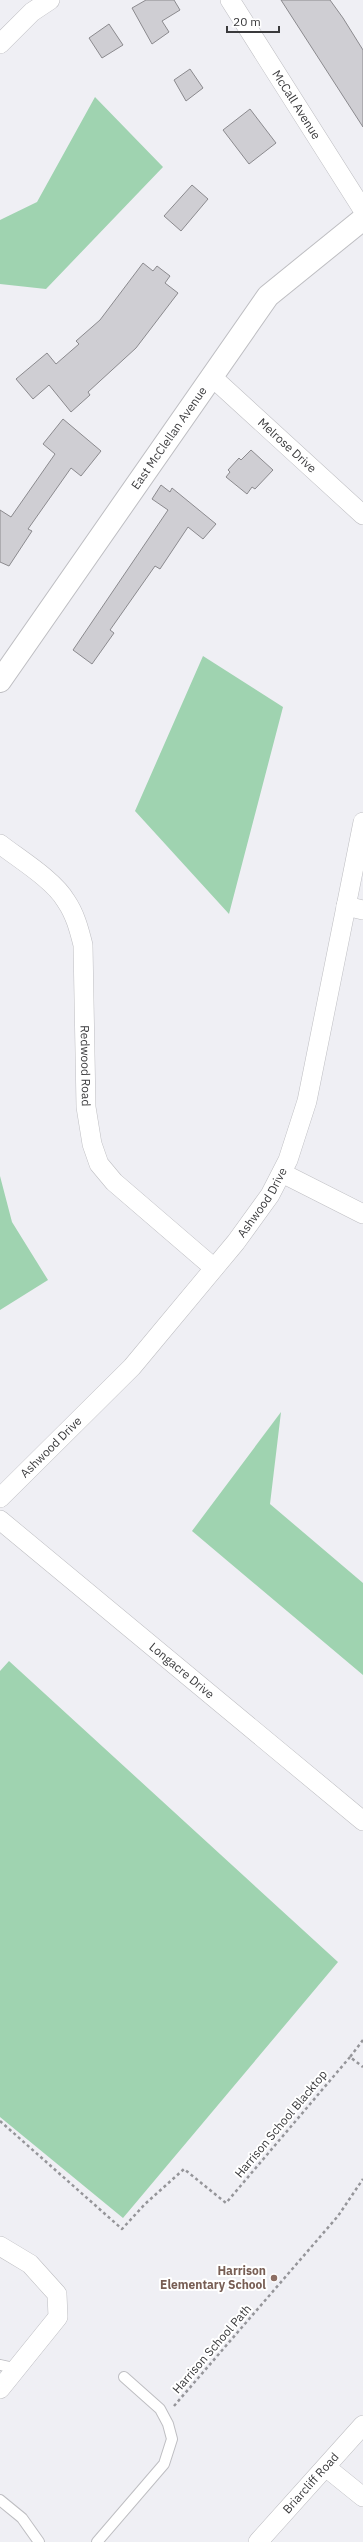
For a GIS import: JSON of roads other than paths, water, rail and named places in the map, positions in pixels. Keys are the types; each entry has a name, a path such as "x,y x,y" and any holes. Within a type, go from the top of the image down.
{"street":[{"path":"0,44 32,12 50,0"},
{"name":"McCall Avenue","path":"230,0 363,210"},
{"name":"East McClellan Avenue","path":"0,681 210,376 268,296 363,219"},
{"name":"Melrose Drive","path":"210,376 363,515"},
{"name":"Ashwood Drive","path":"0,1498 132,1367 214,1268 270,1195 282,1173 288,1160 307,1101 354,908 363,822"},
{"name":"Redwood Road","path":"0,844 48,882 66,900 77,921 83,944 86,1107 92,1144 99,1164 114,1182 214,1268"},
{"path":"282,1173 363,1214"},
{"name":"Longacre Drive","path":"0,1520 363,1821"},
{"path":"0,2246 30,2264 57,2294 58,2317 9,2367 0,2389"},
{"name":"Briarcliff Road","path":"258,2542 327,2468 363,2425"},
{"path":"327,2468 363,2497"}],"lane":[{"path":"96,2542 164,2464 172,2439 160,2409 124,2377"},
{"path":"0,2500 22,2518 39,2542"}],"place":[{"name":"Harrison Elementary School","path":"274,2278"}]}
